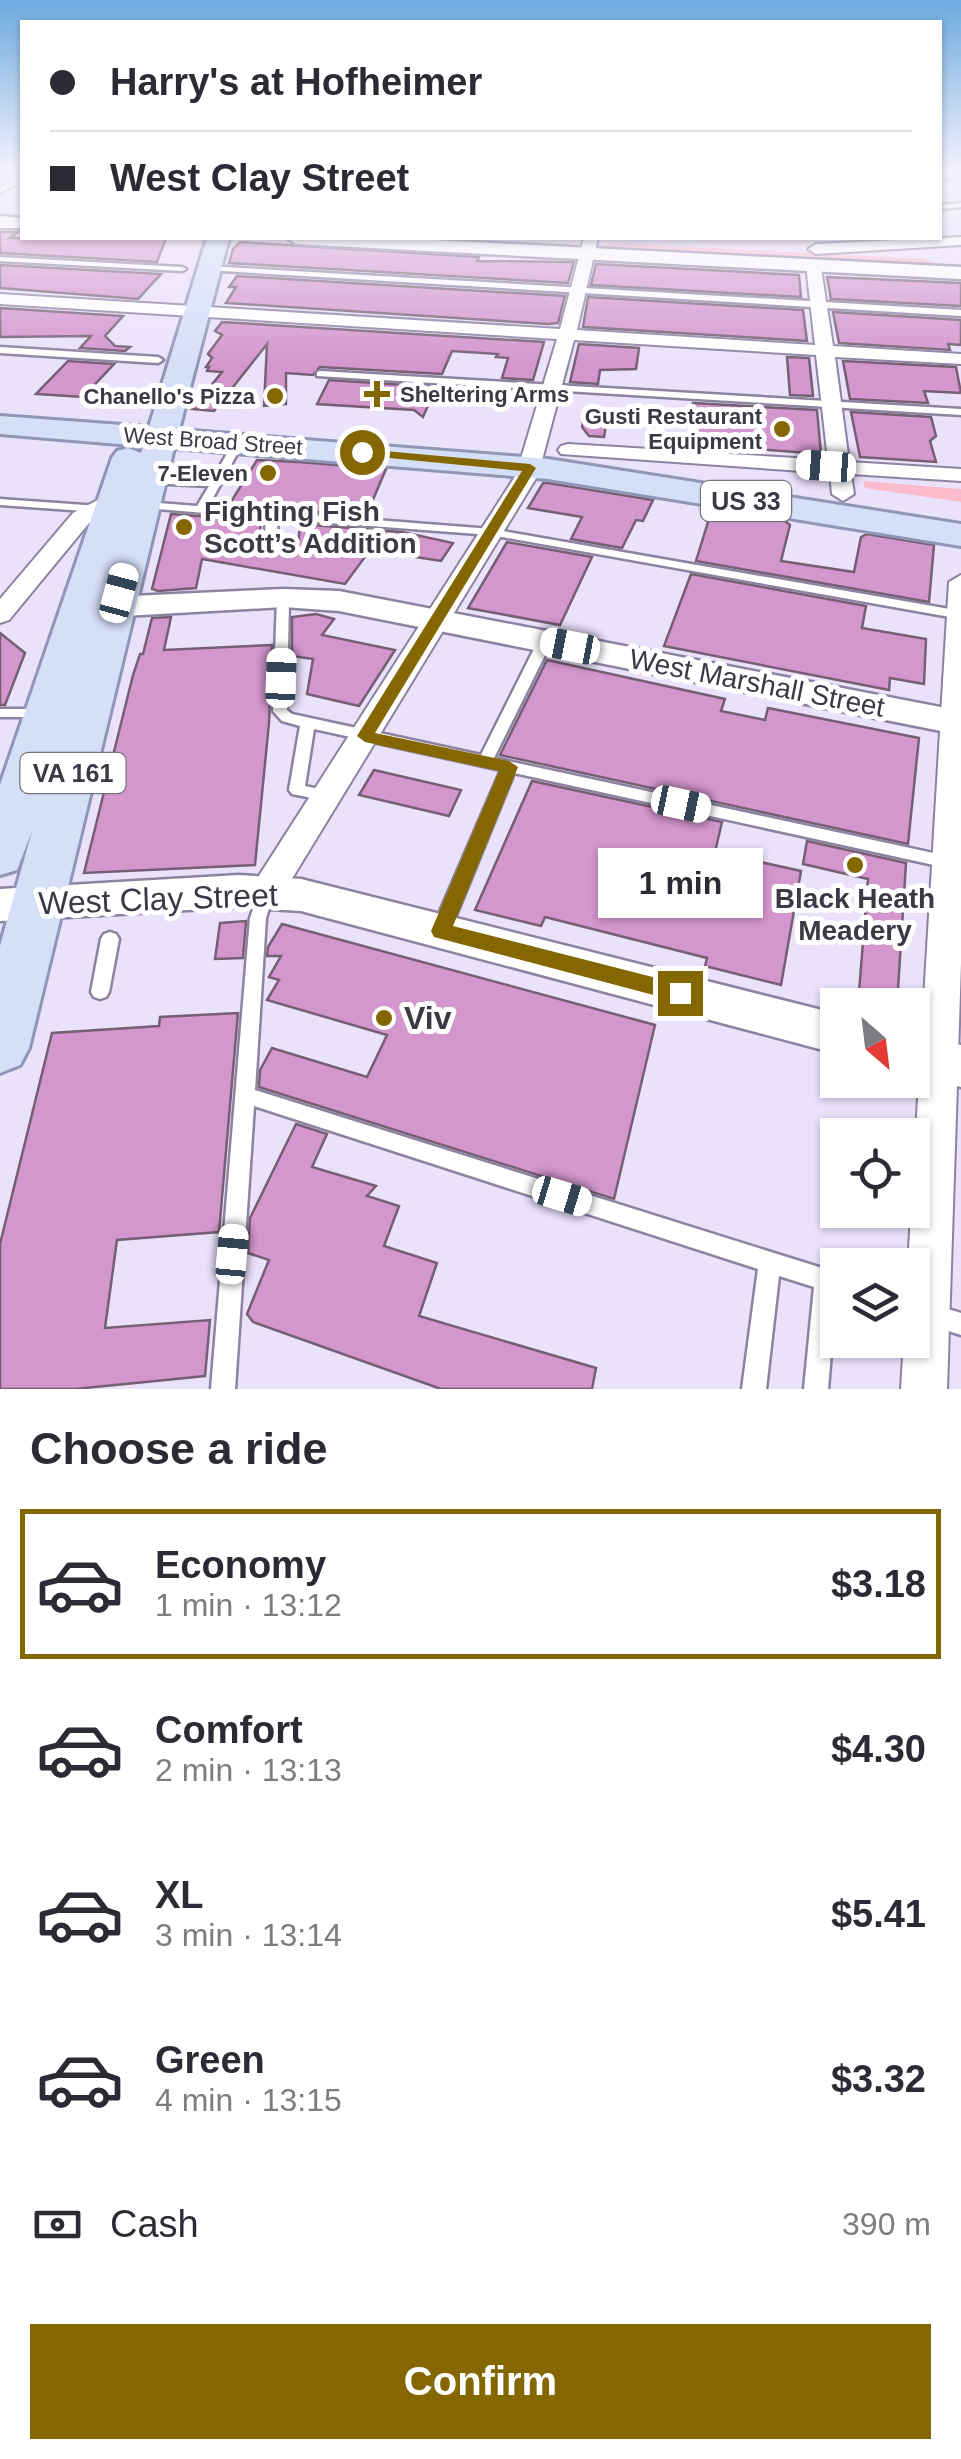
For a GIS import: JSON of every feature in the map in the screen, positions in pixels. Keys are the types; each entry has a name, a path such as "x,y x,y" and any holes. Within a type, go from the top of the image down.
{"main road":[{"name":"VA 161","path":"0,1048 20,904 125,502 151,427 183,311 182,269 190,240"},
{"name":"VA 161","path":"151,427 158,360 209,268 217,240"},
{"name":"West Broad Street","path":"0,406 238,443 545,454 961,536"},
{"name":"West Broad Street","path":"0,425 151,427 545,454 841,480 961,512"},
{"name":"VA 161","path":"0,857 23,713 97,608"}],"street":[{"path":"413,240 588,243 815,258 946,256 961,241"},
{"path":"267,890 491,532 545,454 554,389 588,243"},
{"path":"815,258 946,256"},
{"path":"815,258 841,480 961,476"},
{"path":"0,299 961,359"},
{"path":"0,616 72,528 125,502"},
{"path":"38,568 62,560 110,559"},
{"path":"924,1389 933,1315 937,1060 954,864 961,582"},
{"name":"West Marshall Street","path":"97,608 283,598 340,601 958,722"},
{"name":"West Clay Street","path":"20,904 267,890 301,895 820,1029"}],"lane":[{"path":"0,259 182,269"},
{"path":"209,268 961,313"},
{"path":"0,350 158,360"},
{"path":"320,374 961,412"},
{"path":"201,509 238,443"},
{"path":"125,502 216,483"},
{"path":"0,502 125,502 491,532 960,625"},
{"path":"270,515 272,541"},
{"path":"283,598 280,711 287,718 954,864"},
{"path":"485,762 545,641"},
{"path":"308,723 297,790 327,796"},
{"path":"441,931 509,767"},
{"path":"223,1389 258,918 267,890"},
{"path":"100,992 110,939"},
{"path":"245,1095 820,1278"},
{"path":"754,1389 770,1263"},
{"path":"816,1389 821,1358"}],"shaded area":[{"path":"616,243 925,259 937,264 602,246"},
{"path":"863,481 961,489 961,502 865,488"}],"building":[{"path":"0,237 165,240 157,262 0,253"},
{"path":"240,242 479,257 477,261 574,262 568,283 229,263"},
{"path":"596,264 799,275 801,297 591,285"},
{"path":"0,265 161,274 138,299 0,288"},
{"path":"237,276 565,296 558,323 548,324 226,303 236,287 229,287"},
{"path":"827,277 961,283 961,306 831,299"},
{"path":"588,297 803,310 807,341 583,327"},
{"path":"0,308 123,316 105,336 115,346 130,347 125,351 80,348 91,336 0,337"},
{"path":"833,312 961,320 961,345 948,344 950,350 839,343"},
{"path":"222,322 544,342 533,380 502,378 508,358 496,357 498,354 452,351 442,374 320,367 313,375 286,373 286,404 264,406 267,344 214,411 192,409 222,372 207,371 206,367 212,358 208,354 222,335 215,331"},
{"path":"579,344 639,348 636,369 600,370 598,384 570,382"},
{"path":"787,357 809,358 813,396 790,395"},
{"path":"68,361 114,364 83,397 36,394"},
{"path":"843,361 956,367 961,393 924,391 928,403 850,399"},
{"name":"Sheltering Arms","path":"329,380 436,387 423,417 414,410 317,404"},
{"path":"693,403 817,410 821,454 690,444"},
{"path":"585,412 608,413 604,437 589,436 582,427"},
{"path":"851,412 931,417 936,436 930,441 936,462 860,457"},
{"path":"257,460 386,469 366,516 229,505"},
{"path":"543,483 653,500 643,521 636,520 622,548 571,539 582,517 528,508"},
{"path":"712,509 785,521 790,525 781,561 854,572 861,537 867,534 934,545 929,602 696,561"},
{"path":"171,514 261,521 258,549 298,547 300,524 402,532 453,543 441,561 370,550 345,584 202,559 196,588 158,591 152,589"},
{"path":"507,542 592,557 560,625 468,608"},
{"path":"691,574 866,606 862,628 926,639 924,684 890,678 889,690 664,646"},
{"path":"316,614 334,619 322,635 395,650 359,706 307,694 313,659 292,656 292,617"},
{"path":"171,617 164,650 272,645 269,723 255,865 84,873 133,675 152,618"},
{"path":"0,633 25,653 5,705 0,705"},
{"path":"547,660 725,699 721,711 765,720 768,708 919,738 908,844 500,755"},
{"path":"374,770 461,790 449,816 359,795"},
{"path":"532,781 722,822 715,852 801,871 781,985 705,966 707,958 545,917 541,926 475,910"},
{"path":"807,841 906,863 898,988 859,988 868,879 803,864"},
{"path":"246,921 243,958 215,959 220,923"},
{"path":"282,924 655,1025 614,1199 259,1087 260,1070 272,1048 367,1077 387,1035 267,1000 279,980 269,977 281,956 267,956 268,947"},
{"path":"238,1013 219,1232 117,1240 105,1328 210,1320 205,1376 75,1389 0,1389 0,1244 52,1033 159,1026 160,1017"},
{"path":"296,1124 327,1134 312,1167 376,1186 367,1196 399,1206 384,1246 437,1263 419,1316 596,1368 592,1389 441,1389 253,1322 247,1314 269,1260 248,1253 250,1218"}],"place":[{"name":"Sheltering Arms","path":"377,394"},
{"name":"Chanello's Pizza","path":"275,396"},
{"name":"Gusti Restaurant Equipment","path":"782,429"},
{"name":"7-Eleven","path":"268,473"},
{"name":"Fighting Fish Scott’s Addition","path":"184,527"},
{"name":"Black Heath Meadery","path":"855,865"},
{"name":"Viv","path":"384,1018"}],"route":[{"path":"362,452 530,468 365,736 509,767 441,931 680,993"}]}
